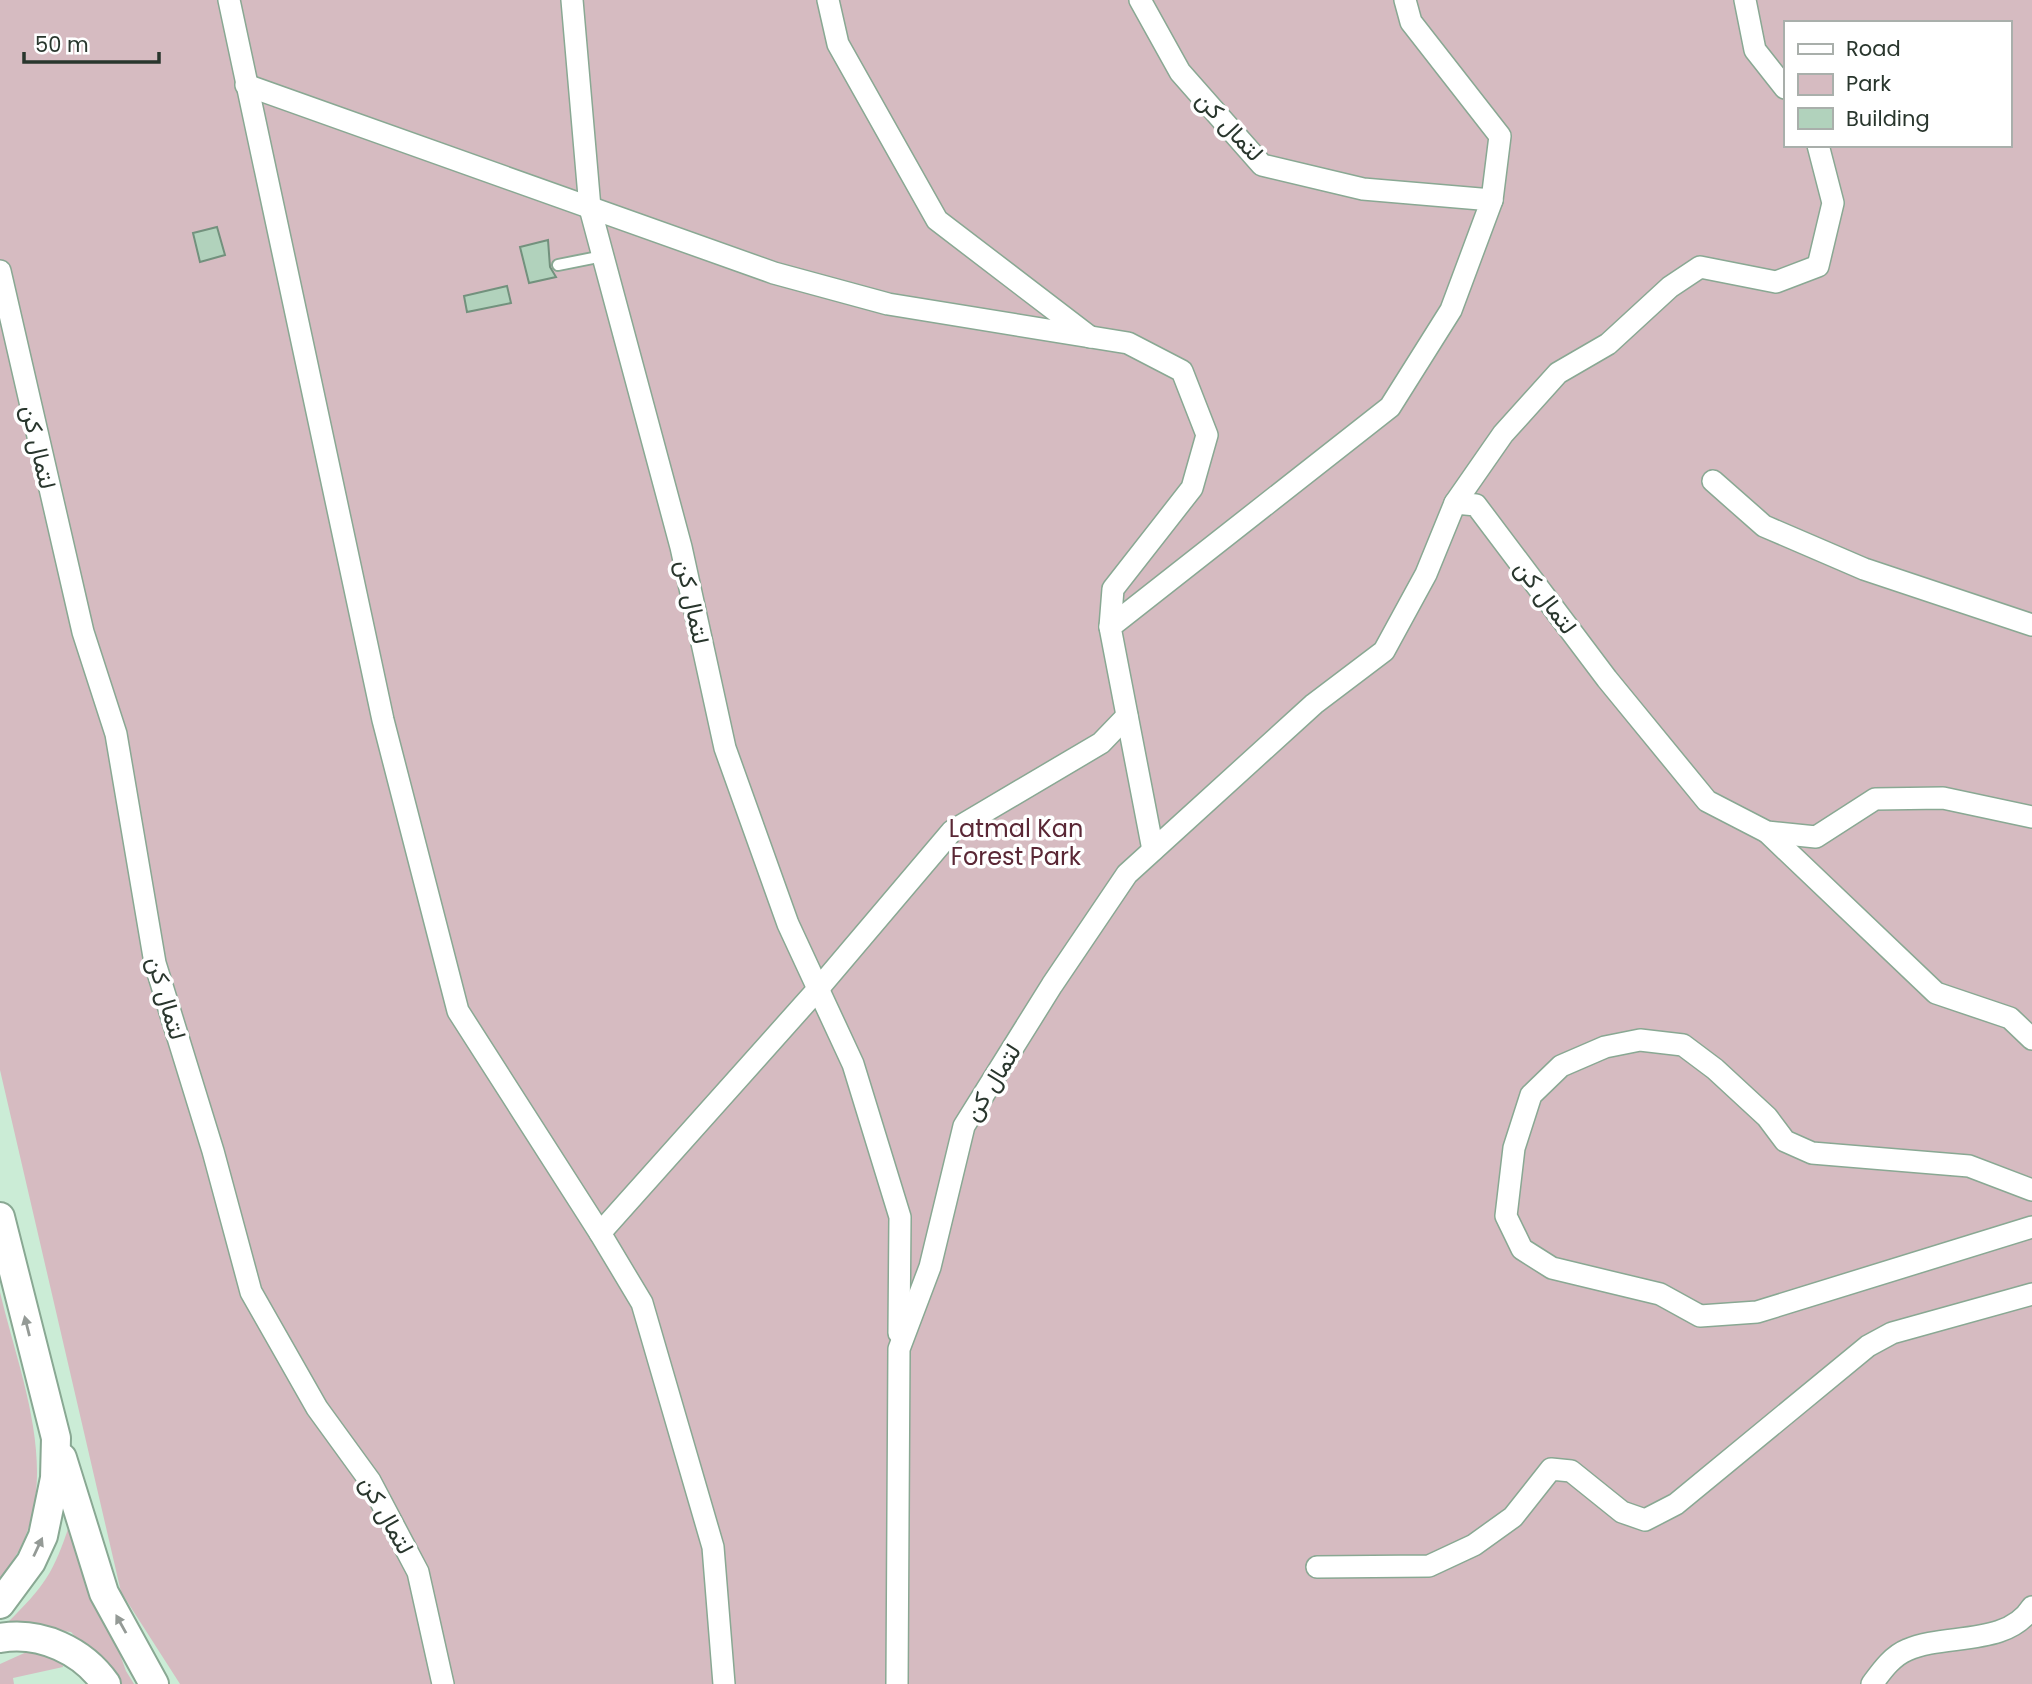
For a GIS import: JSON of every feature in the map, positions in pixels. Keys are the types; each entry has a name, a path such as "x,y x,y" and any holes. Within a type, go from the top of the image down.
{"main road":[{"path":"0,1217 56,1438 104,1593 154,1684"},
{"path":"0,1604 31,1562 43,1536 55,1478 56,1438"},
{"path":"0,1638 30,1637 53,1643 75,1653 97,1671 106,1684"}],"street":[{"path":"229,0 383,720 458,1011 642,1303 713,1547 724,1684"},
{"name":"لتمال کن","path":"572,0 590,208 681,547 725,748 788,924 853,1064 900,1217 897,1684"},
{"path":"828,0 838,44 937,220 1095,340"},
{"name":"لتمال کن","path":"1140,0 1180,72 1262,165 1363,189 1492,200"},
{"path":"1110,627 1390,407 1451,310 1492,200 1500,136 1411,22 1405,0"},
{"path":"1745,0 1755,50 1784,87"},
{"path":"246,85 774,273 888,304 1095,340 1128,343 1182,371 1207,435 1192,488 1113,589 1110,627 1153,850"},
{"path":"1455,503 1503,434 1558,373 1608,344 1671,287 1700,267 1776,282 1818,266 1833,203 1819,147"},
{"name":"لتمال کن","path":"0,271 83,632 116,734 155,962 213,1151 251,1292 317,1408 370,1481 418,1572 443,1684"},
{"path":"1713,481 1763,526 1864,569 2032,625"},
{"name":"لتمال کن","path":"899,1349 930,1267 964,1126 1127,874 1314,704 1384,651 1426,574 1455,503 1476,505 1607,679 1707,801 1767,832 1816,837 1875,799 1943,798 2032,817"},
{"path":"600,1233 818,989 952,831 1101,743 1127,716"},
{"path":"1767,832 1936,993 2010,1018 2032,1039"},
{"path":"2032,1190 1969,1166 1812,1153 1785,1141 1768,1117 1715,1069 1683,1045 1640,1040 1605,1047 1561,1066 1531,1095 1514,1147 1506,1216 1522,1250 1552,1268 1660,1294 1700,1316 1756,1312 2032,1227"},
{"path":"1317,1566 1429,1566 1474,1545 1513,1517 1551,1469 1571,1471 1622,1511 1645,1520 1676,1504 1868,1346 1892,1333 2032,1294"},
{"path":"1872,1684 1886,1666 1906,1650 2004,1630 2032,1607"}],"lane":[{"path":"558,265 603,256"}],"green space":[{"name":"Latmal Kan Forest Park","path":"0,0 2032,0 2032,1684 180,1684 121,1592 0,1070"},
{"path":"0,1292 28,1402 35,1439 37,1475 33,1511 21,1545 0,1578"},
{"path":"71,1520 126,1671 134,1684 119,1684 71,1632 6,1624 31,1599 47,1577"},
{"path":"31,1650 62,1661 63,1667 13,1678 14,1684 0,1684 0,1664"}],"building":[{"path":"217,227 225,255 200,262 193,233"},
{"path":"548,240 550,267 556,277 529,283 520,247"},
{"path":"507,286 511,303 467,312 464,296"}]}
